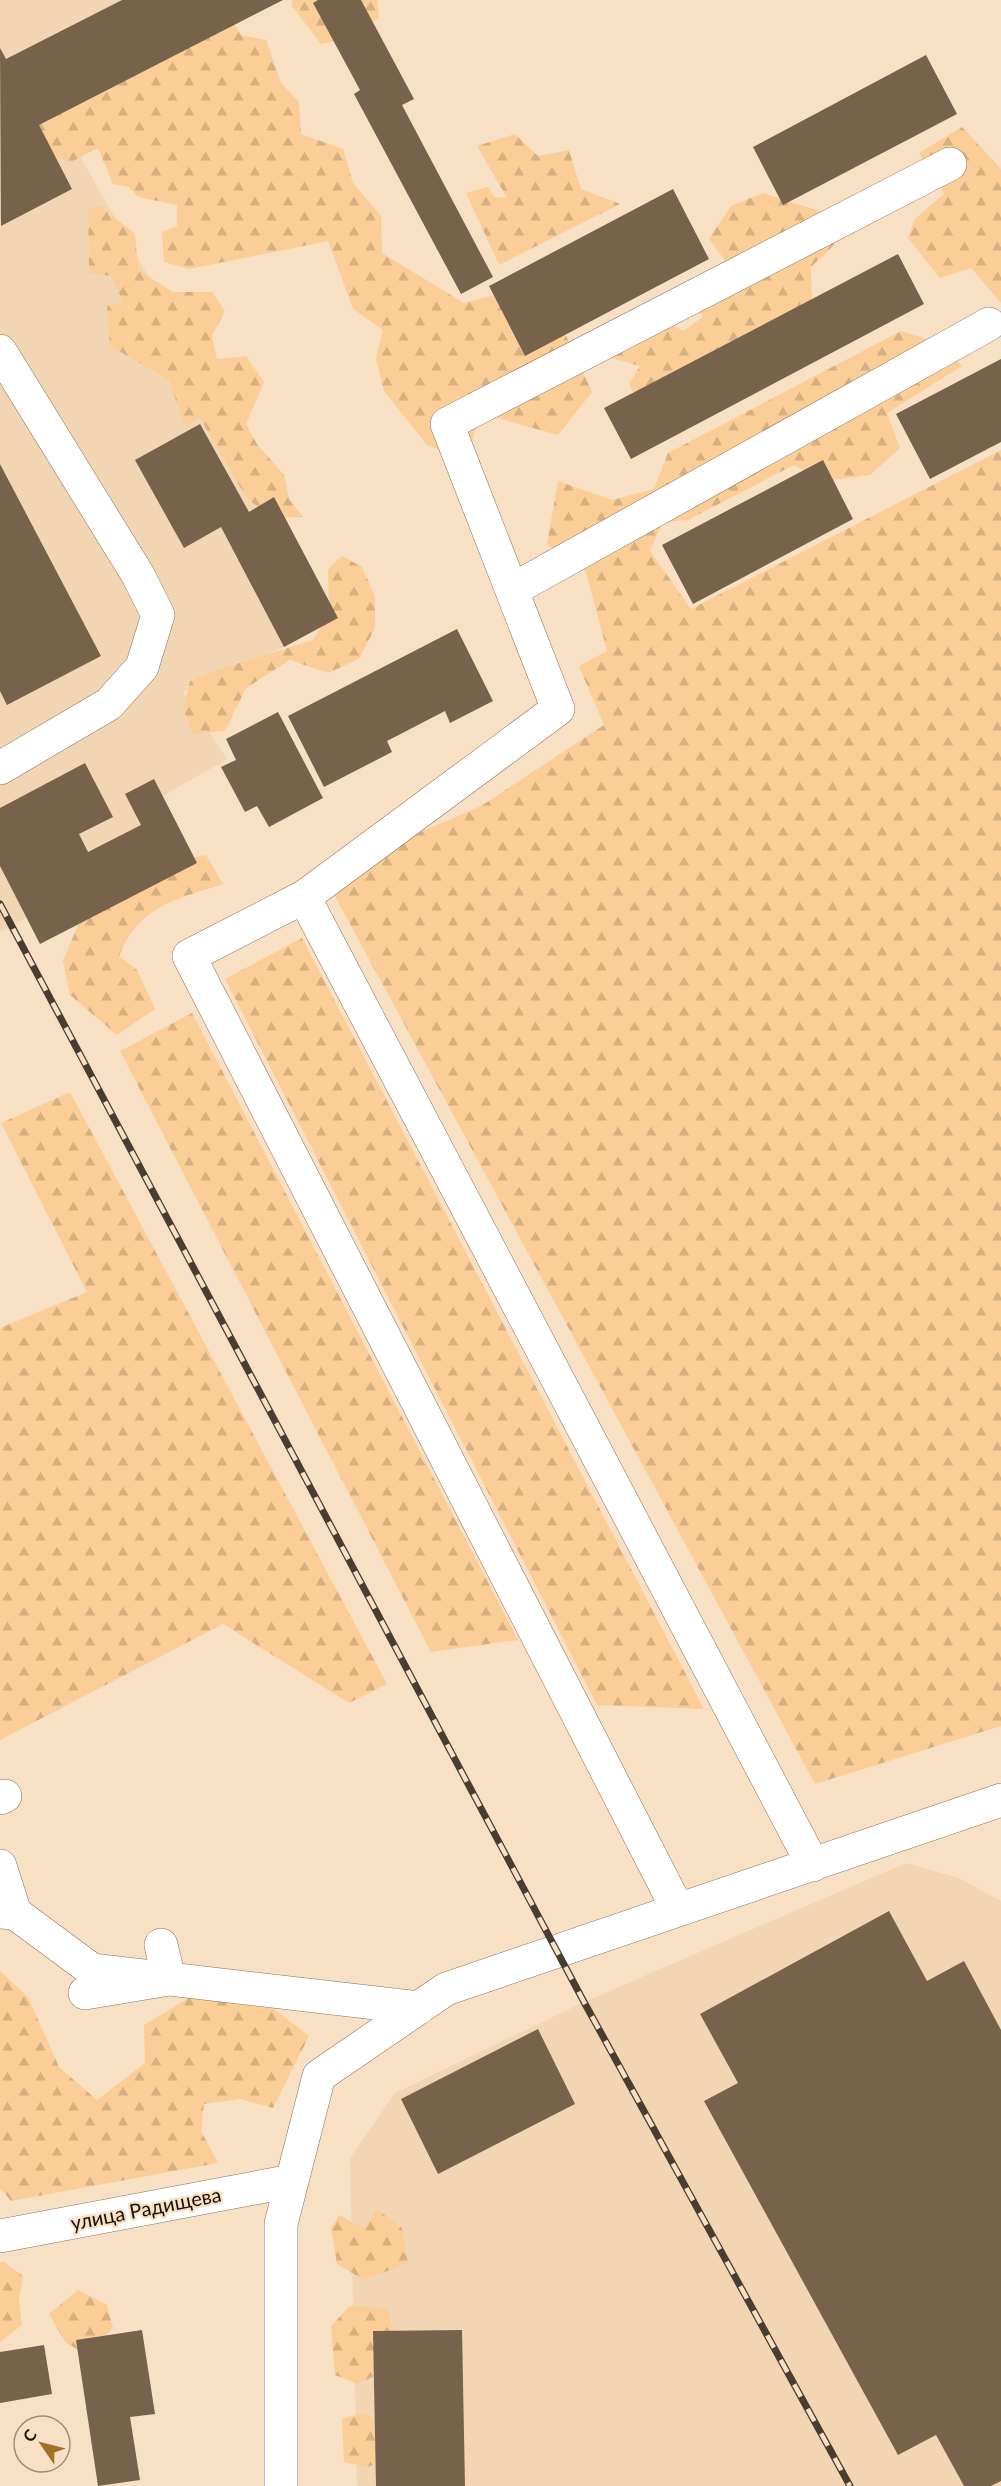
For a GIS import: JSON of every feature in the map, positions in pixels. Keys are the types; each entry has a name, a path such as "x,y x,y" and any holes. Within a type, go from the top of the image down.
{"street":[{"path":"678,1910 189,956 304,897 558,709 447,424 950,164"},
{"path":"512,590 989,324"},
{"path":"0,351 138,575 158,615 142,667 109,704 0,768"},
{"path":"304,897 813,1865"},
{"path":"281,2486 281,2224 320,2076 447,1989 1001,1800"},
{"path":"0,1866 8,1912 92,1970 419,2008"},
{"path":"161,1945 169,1979"},
{"path":"85,1993 169,1979"},
{"name":"улица Радищева","path":"0,2236 292,2181"}],"shaded area":[{"path":"0,0 283,0 57,116 274,497 338,618 284,647 183,692 227,759 163,796 197,863 40,944 27,918 0,932"},
{"path":"906,1863 959,1878 1001,1901 1001,2486 357,2486 350,2158 395,2093 584,2002"}],"green space":[{"path":"220,0 241,35 266,40 281,83 299,102 301,134 343,149 353,183 381,216 382,253 464,303 502,293 562,327 592,392 558,435 487,415 474,432 469,461 427,445 384,391 376,359 383,330 353,309 328,241 189,269 164,262 162,232 177,226 177,205 138,197 129,187 113,184 98,148 71,162 41,152 27,126"},
{"path":"292,0 377,0 379,18 350,38 321,44 292,6"},
{"path":"962,127 1001,169 1001,303 971,268 940,278 908,238 915,219 944,194 919,153"},
{"path":"515,134 538,156 569,150 581,189 620,204 499,265 466,193 488,187 494,197 507,198 477,146"},
{"path":"763,193 838,217 834,245 811,267 812,311 640,406 629,384 640,366 601,355 656,316 683,331 703,317 688,298 706,271 727,263 709,239 731,206"},
{"path":"99,205 135,234 138,270 173,292 212,292 225,311 212,336 217,359 246,356 264,382 246,424 257,444 284,475 289,499 303,517 276,518 248,500 200,418 185,426 169,380 110,346 107,306 123,302 111,276 89,273 88,210"},
{"path":"901,331 943,344 962,366 887,413 900,448 870,475 823,481 794,465 688,520 663,522 650,551 691,609 1001,450 1001,1726 815,1784 323,874 481,806 604,725 579,666 607,651 586,572 547,544 558,481 612,500 654,489 668,453"},
{"path":"342,556 362,567 375,596 375,628 359,659 328,673 290,660 246,688 225,731 193,734 183,709 190,681 217,670 313,640 329,614 328,569"},
{"path":"206,855 223,884 161,907 148,915 127,939 119,956 137,970 155,1009 117,1035 70,995 63,961 86,906 169,862"},
{"path":"302,938 704,1709 597,1705 225,979"},
{"path":"192,1013 518,1640 431,1652 120,1051"},
{"path":"70,1092 387,1684 349,1703 223,1624 0,1740 0,1328 87,1292 1,1123"},
{"path":"0,1971 28,1997 59,2067 97,2100 145,2063 144,2025 192,1996 274,2009 309,2036 273,2108 240,2099 204,2104 201,2131 218,2163 11,2201 0,2188"},
{"path":"377,2209 402,2228 408,2263 364,2280 337,2264 331,2228 339,2215 364,2228"},
{"path":"3,2261 23,2276 19,2300 22,2325 0,2342 0,2263"},
{"path":"78,2290 107,2305 113,2328 88,2355 66,2343 49,2314"},
{"path":"350,2306 387,2308 397,2344 394,2367 357,2384 335,2375 331,2326"},
{"path":"364,2413 389,2428 390,2459 367,2467 344,2462 342,2419"}],"building":[{"path":"122,0 283,0 39,125 72,189 1,226 0,48 6,59"},
{"path":"318,0 361,0 414,99 402,105 493,277 461,294 354,94 360,90 313,3"},
{"path":"926,55 957,114 783,205 753,147"},
{"path":"673,189 709,259 525,356 489,286"},
{"path":"898,254 924,304 631,459 604,408"},
{"path":"1001,359 1001,442 930,479 896,414"},
{"path":"200,424 249,512 274,497 338,618 284,647 221,527 184,548 135,460"},
{"path":"823,460 853,519 693,604 662,545"},
{"path":"0,464 101,656 7,705 0,691"},
{"path":"457,629 493,701 450,723 445,711 387,741 392,752 324,787 288,716"},
{"path":"278,712 323,798 269,827 257,806 245,812 221,767 236,760 226,739"},
{"path":"85,763 113,817 79,834 88,852 141,825 125,794 154,779 197,863 40,944 0,866 0,808"},
{"path":"889,1911 927,1981 964,1961 1001,2030 1001,2481 991,2486 964,2486 936,2435 898,2455 704,2101 738,2083 700,2014"},
{"path":"538,2029 575,2104 438,2174 401,2099"},
{"path":"142,2330 155,2414 130,2417 140,2480 98,2486 76,2340"},
{"path":"462,2330 465,2486 376,2486 373,2331"},
{"path":"44,2345 52,2394 0,2403 0,2352"}],"railway":[{"path":"0,904 584,2002 850,2486"}]}
